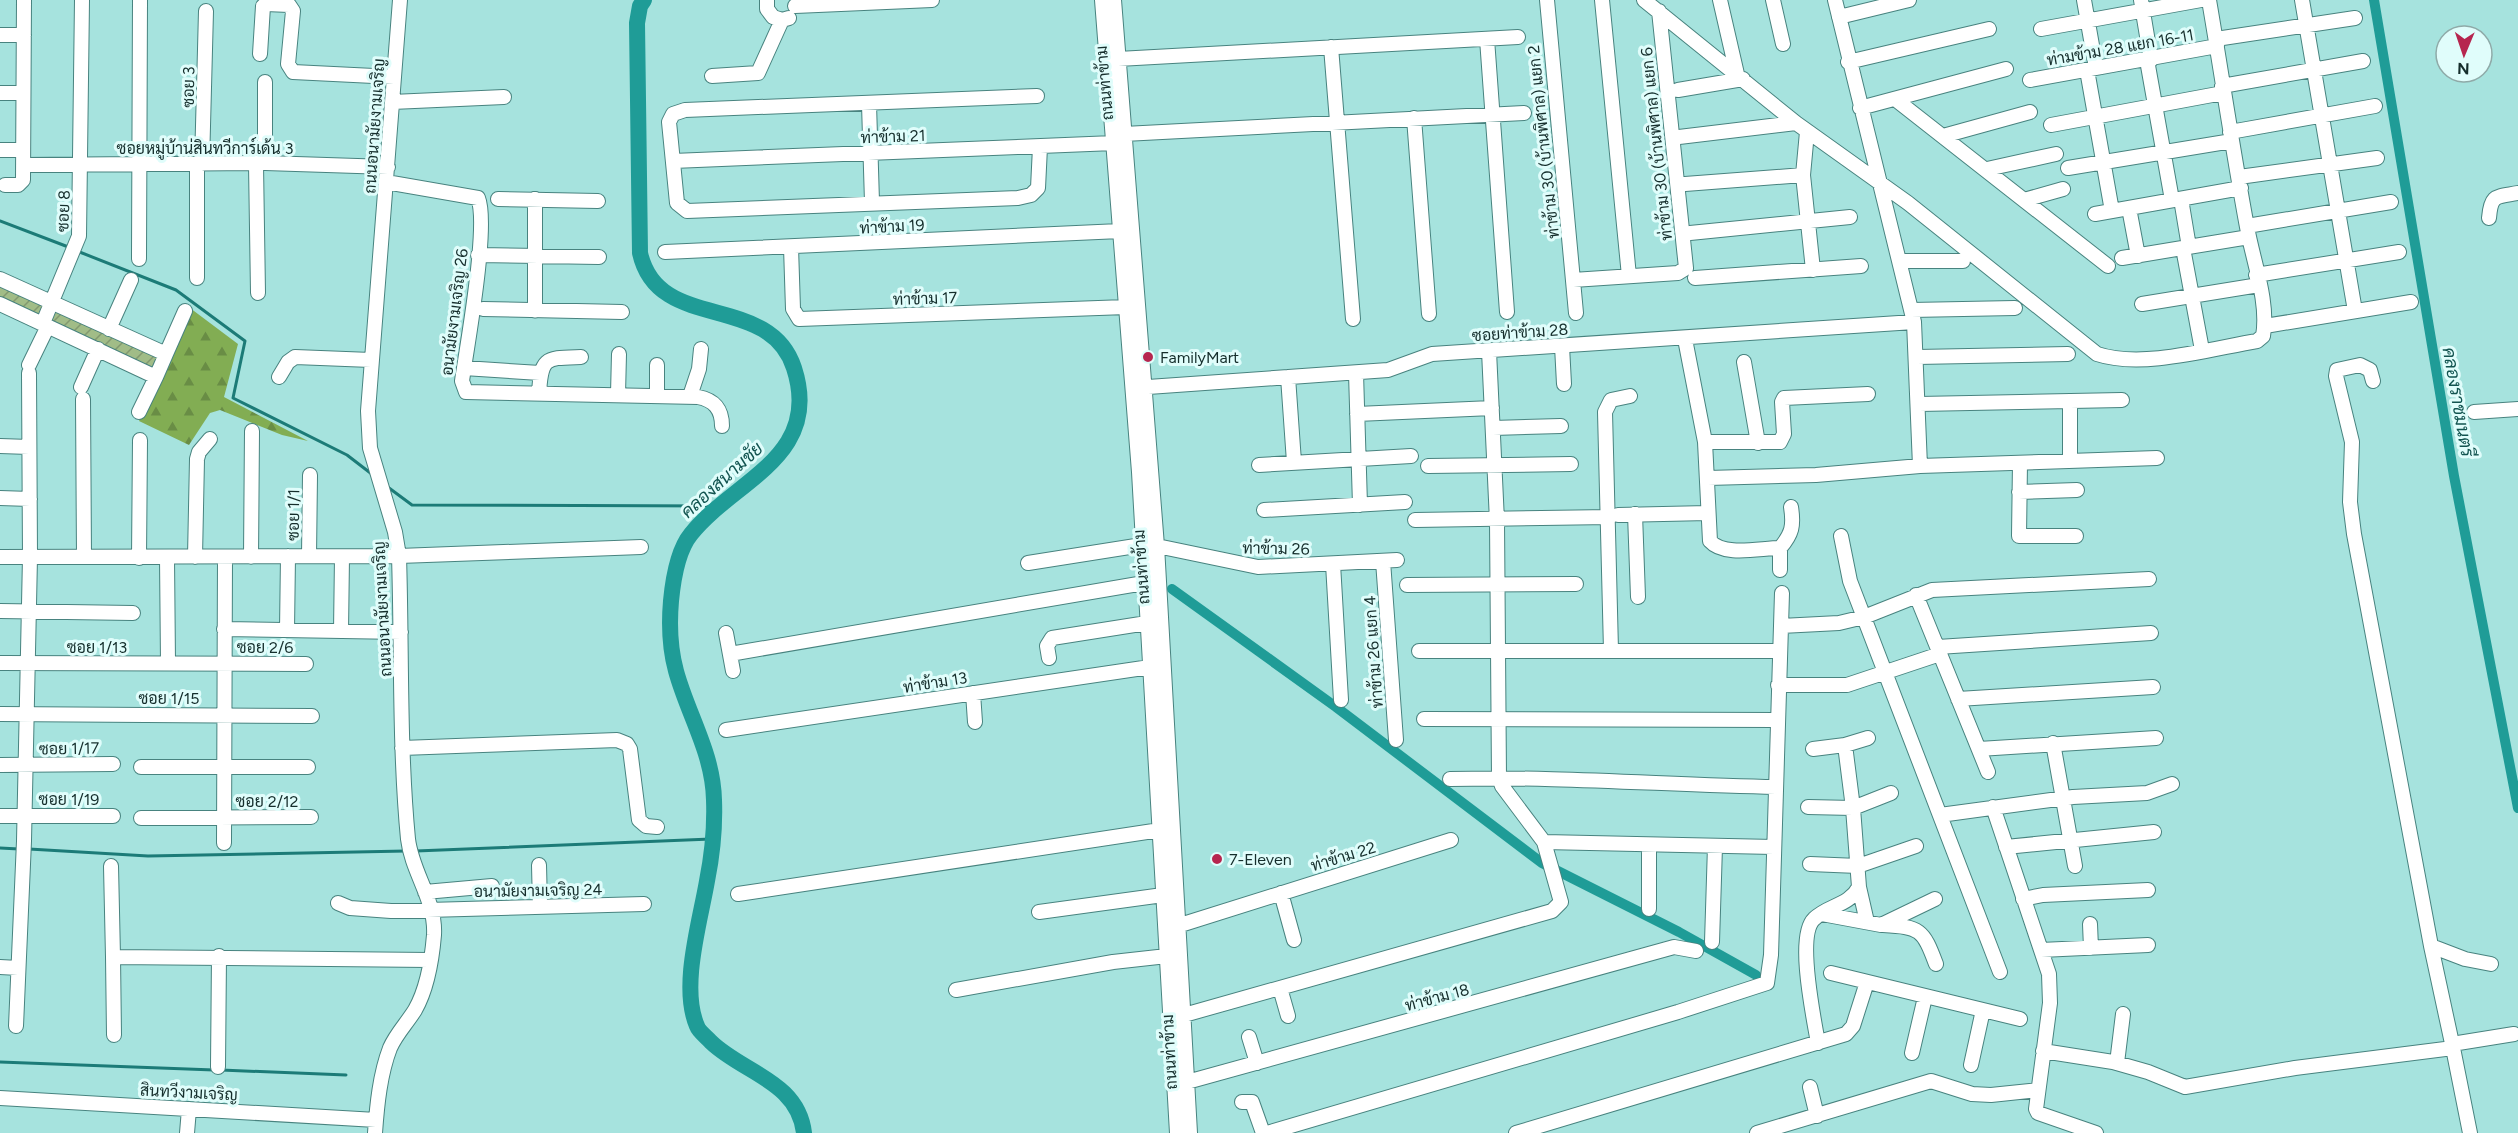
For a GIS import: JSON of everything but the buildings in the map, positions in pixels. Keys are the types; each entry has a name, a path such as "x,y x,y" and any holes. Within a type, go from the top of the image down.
{"street":[{"path":"5,185 22,184 24,0"},
{"name":"ซอย 8","path":"29,447 29,369 52,303 78,240 82,0"},
{"path":"139,259 140,0"},
{"name":"ถนนอนามัยงามเจริญ","path":"376,1126 385,1062 391,1045 421,999 434,932 433,910 411,857 409,842 402,748 399,556 395,532 370,448 371,360 400,0"},
{"path":"767,0 769,14 782,20"},
{"path":"712,76 758,73 782,20 790,17 795,3 932,0"},
{"name":"ถนนท่าข้าม","path":"1102,0 1119,138 1137,388 1144,583 1150,667 1164,781 1177,926 1190,1133"},
{"name":"ถนนท่าข้าม","path":"1114,0 1118,59 1120,231 1126,307 1157,546 1164,781 1160,830 1177,1133"},
{"name":"ท่าข้าม 30 (บ้านพิศาล) แยก 2","path":"1546,0 1576,313"},
{"path":"1602,0 1629,276"},
{"path":"1644,0 1657,7 1802,128 1880,183 2097,354 2124,360 2257,341 2263,336 2265,326 2258,280 2231,137 2209,0"},
{"path":"1720,0 1740,76"},
{"path":"1773,0 1783,45"},
{"path":"1835,0 1848,62 1900,261 1912,316 1917,357 1920,466"},
{"path":"1839,17 1909,0"},
{"path":"2084,0 2096,117 2112,211"},
{"path":"2041,29 2087,21 2142,5 2201,0"},
{"path":"2302,0 2355,311"},
{"path":"260,54 263,6 266,4 289,5 293,10 288,64 293,72 394,77"},
{"path":"2142,5 2155,106 2164,152 2177,199 2202,350"},
{"name":"ท่าข้าม 30 (บ้านพิศาล) แยก 6","path":"1657,7 1686,268 1689,275"},
{"name":"ซอย 3","path":"197,278 206,11"},
{"name":"ท่ามข้าม 28 แยก 16-11","path":"2030,80 2149,60 2216,43 2355,18"},
{"path":"1848,62 1989,29"},
{"path":"0,35 24,35"},
{"path":"1118,59 1518,37"},
{"path":"1487,39 1507,312"},
{"path":"1331,47 1353,319"},
{"path":"2051,125 2155,106 2363,60"},
{"path":"1860,108 2006,69"},
{"path":"1678,90 1740,76"},
{"path":"258,293 260,164 265,82"},
{"path":"0,93 23,93"},
{"path":"1037,96 679,111 673,114 669,122 677,203 687,211 1018,198 1031,195 1038,188 1040,147"},
{"path":"392,102 504,97"},
{"path":"1895,99 2108,266"},
{"path":"868,104 872,202"},
{"path":"2068,168 2164,152 2375,106"},
{"path":"1943,136 2030,112"},
{"name":"ท่าข้าม 21","path":"673,161 1040,147 1119,138 1524,113"},
{"path":"1414,118 1429,314"},
{"path":"1679,137 1802,128"},
{"path":"1802,128 1803,175 1813,270"},
{"name":"ซอยหมู่บ้าน่สินทวีการ์เด้น 3","path":"0,150 23,158 81,165 260,164 388,167"},
{"path":"1987,169 2056,154"},
{"path":"2095,214 2177,199 2240,182 2331,164 2377,158"},
{"path":"1686,184 1803,175"},
{"name":"อนามัยงามเจริญ 26","path":"386,182 478,198 482,214 462,387 466,392 690,396 708,399 717,406 722,415 722,426"},
{"path":"2024,200 2063,189"},
{"path":"2489,218 2490,202 2493,198 2518,193"},
{"path":"498,199 598,201"},
{"path":"535,199 535,311"},
{"path":"2122,258 2186,248 2339,211 2391,202"},
{"path":"2129,208 2138,256"},
{"path":"1690,233 1850,217"},
{"name":"ท่าข้าม 19","path":"665,252 1120,231"},
{"name":"ท่าข้าม 17","path":"791,247 793,309 799,319 1126,307"},
{"path":"2142,304 2192,296 2346,260 2399,252"},
{"path":"478,255 600,257"},
{"path":"1900,261 1963,261"},
{"path":"1573,280 1861,266"},
{"path":"0,279 166,354"},
{"path":"109,329 131,280"},
{"path":"2265,326 2411,302"},
{"path":"0,304 156,377"},
{"name":"ซอยท่าข้าม 28","path":"1137,388 1388,370 1432,354 1685,339 2015,308"},
{"path":"483,309 622,312"},
{"path":"139,412 185,311"},
{"path":"1685,339 1705,442 1710,541 1715,547 1725,550 1780,548"},
{"path":"1562,346 1564,384"},
{"path":"84,558 82,393 98,349"},
{"path":"690,396 699,369 701,349"},
{"path":"1184,1015 1558,908 1562,898 1544,842 1502,786 1500,778 1497,719 1497,521 1489,351"},
{"path":"618,394 619,354"},
{"path":"1917,357 2068,354"},
{"path":"279,377 288,362 295,357 371,360"},
{"path":"539,394 541,367 549,359 581,357"},
{"path":"1744,362 1758,443"},
{"path":"657,365 657,395"},
{"path":"2373,381 2370,370 2360,365 2337,370 2336,376 2352,442 2350,502 2354,534 2431,946 2470,1133"},
{"path":"464,368 540,373"},
{"path":"1356,373 1360,504"},
{"path":"1288,377 1294,462"},
{"path":"1705,442 1780,442 1784,438 1782,402 1784,398 1868,394"},
{"path":"1611,650 1614,516 1605,412 1611,400 1630,396"},
{"path":"1919,404 2122,400"},
{"path":"2070,401 2070,461"},
{"path":"1357,414 1492,408"},
{"path":"2474,412 2518,409"},
{"path":"1493,428 1561,426"},
{"path":"251,557 252,431"},
{"path":"195,557 197,459 199,452 210,439"},
{"path":"139,558 140,440"},
{"path":"0,446 29,447 30,557 25,816 16,1026"},
{"path":"1259,465 1411,456"},
{"path":"1708,478 1857,472 1920,466 2157,458"},
{"path":"2020,463 2019,536 2076,536"},
{"path":"1428,466 1571,464"},
{"name":"ซอย 1/1","path":"309,556 310,475"},
{"path":"2019,492 2077,490"},
{"path":"0,498 30,499"},
{"path":"1264,510 1405,502"},
{"path":"1780,570 1780,548 1790,537 1792,530 1791,507"},
{"path":"1415,520 1497,521 1708,513"},
{"path":"1635,514 1638,597"},
{"path":"1841,536 1850,581 2000,972"},
{"path":"1028,563 1142,545"},
{"name":"ท่าข้าม 26","path":"1157,546 1258,567 1390,561"},
{"path":"0,557 342,557 641,547"},
{"path":"287,630 288,556"},
{"path":"224,843 225,557"},
{"path":"341,631 342,557"},
{"path":"167,558 168,663"},
{"name":"ท่าข้าม 26 แยก 4","path":"1390,561 1396,740"},
{"path":"1333,564 1341,700"},
{"path":"1781,626 1830,625 1864,617 1932,590 2149,579"},
{"path":"730,654 1144,583"},
{"path":"1407,585 1576,584"},
{"path":"1267,1133 1762,987 1767,983 1771,955 1782,593"},
{"path":"1916,595 1988,772"},
{"path":"0,611 133,613"},
{"path":"1049,658 1047,646 1052,638 1147,623"},
{"path":"224,629 401,632"},
{"path":"726,633 733,671"},
{"path":"1778,685 1847,685 1939,651 2151,633"},
{"path":"1419,651 1779,651"},
{"name":"ซอย 1/13","path":"0,663 224,663"},
{"name":"ซอย 2/6","path":"224,663 306,664"},
{"name":"ท่าข้าม 13","path":"726,730 1150,667"},
{"path":"1958,699 2153,687"},
{"path":"973,693 975,722"},
{"name":"ซอย 1/15","path":"0,714 312,716"},
{"path":"1424,719 1777,720"},
{"path":"1813,748 1845,745 1868,738"},
{"path":"1979,749 2156,738"},
{"path":"402,748 617,740 627,744 630,749 639,820 646,826 657,827"},
{"path":"2053,743 2074,866"},
{"path":"1845,745 1859,887 1874,923"},
{"name":"ซอย 1/17","path":"0,765 113,764"},
{"path":"141,767 308,767"},
{"path":"1450,779 1500,778 1671,786 1776,787"},
{"path":"1940,815 2061,799 2147,793 2172,784"},
{"path":"1808,807 1853,808 1891,793"},
{"path":"1993,807 2050,983 2038,1090 2038,1113 2096,1133"},
{"name":"ซอย 1/19","path":"0,816 113,816"},
{"name":"ซอย 2/12","path":"141,818 311,817"},
{"path":"738,894 1160,830"},
{"path":"2006,847 2154,832"},
{"name":"ท่าข้าม 22","path":"1177,926 1451,840"},
{"path":"1544,842 1774,847"},
{"path":"1649,845 1649,909"},
{"path":"1712,942 1715,846"},
{"path":"1810,864 1858,866 1916,846"},
{"path":"539,865 540,906"},
{"path":"111,866 114,1035"},
{"path":"425,892 492,886"},
{"path":"1818,1043 1807,963 1810,925 1816,916 1848,901 1859,887"},
{"path":"2023,899 2043,895 2148,890"},
{"path":"1281,893 1294,940"},
{"path":"1039,912 1164,895"},
{"path":"1874,923 1935,899"},
{"name":"อนามัยงามเจริญ 24","path":"338,903 364,910 644,904"},
{"path":"1822,914 1874,923 1906,925 1917,929 1927,941 1935,964"},
{"path":"2090,924 2091,948"},
{"path":"2041,950 2148,945"},
{"path":"2431,946 2465,959 2491,964"},
{"name":"ท่าข้าม 18","path":"1187,1082 1674,947 1696,951"},
{"path":"113,957 219,956 430,960"},
{"path":"218,1067 219,956"},
{"path":"956,990 1113,962 1167,956"},
{"path":"0,967 18,968"},
{"path":"1831,974 2020,1019"},
{"path":"1516,1133 1818,1043 1851,1030 1867,982"},
{"path":"1280,988 1287,1016"},
{"path":"1912,1053 1925,997"},
{"path":"1971,1065 1983,1010"},
{"path":"2117,1063 2122,1014"},
{"path":"2043,1051 2089,1056 2148,1071 2178,1086 2194,1086 2295,1068 2453,1046 2514,1034"},
{"path":"1249,1037 1257,1063"},
{"path":"1757,1133 1931,1081 1972,1094 1991,1095 2038,1090"},
{"path":"1810,1087 1817,1116"},
{"name":"สินทวีงามเจริญ","path":"0,1098 189,1109 376,1126"},
{"path":"1242,1102 1252,1102 1263,1133"},
{"path":"187,1133 189,1109"}],"green space":[{"path":"0,282 46,303 39,318 0,299"},
{"path":"55,308 160,356 154,371 48,322"},
{"path":"190,308 238,344 224,397 308,441 282,435 220,410 210,413 189,445 139,421"}],"waterway":[{"name":"คลองสนามชัย","path":"644,0 640,6 637,23 640,253 651,278 668,294 690,305 739,319 762,329 781,344 794,368 800,398 796,424 785,445 770,464 709,515 686,541 675,575 670,627 676,671 705,750 713,783 714,800 714,830 710,861 693,954 690,993 692,1010 698,1028 711,1042 724,1053 767,1080 791,1101 800,1115 804,1133"},
{"name":"คลองราชมนตรี","path":"2374,0 2454,476 2518,808"},
{"path":"0,221 71,248"},
{"path":"77,251 176,290 245,341 233,398 347,455 373,475"},
{"path":"385,485 412,505 718,506"},
{"path":"1172,589 1336,707 1542,863 1679,932 1756,975"},
{"path":"416,851 711,839"},
{"path":"0,848 19,849"},
{"path":"29,849 148,856 406,851"},
{"path":"0,1062 214,1070"},
{"path":"221,1070 346,1075"}],"place":[{"name":"FamilyMart","path":"1148,357"},
{"name":"7-Eleven","path":"1217,859"}]}
